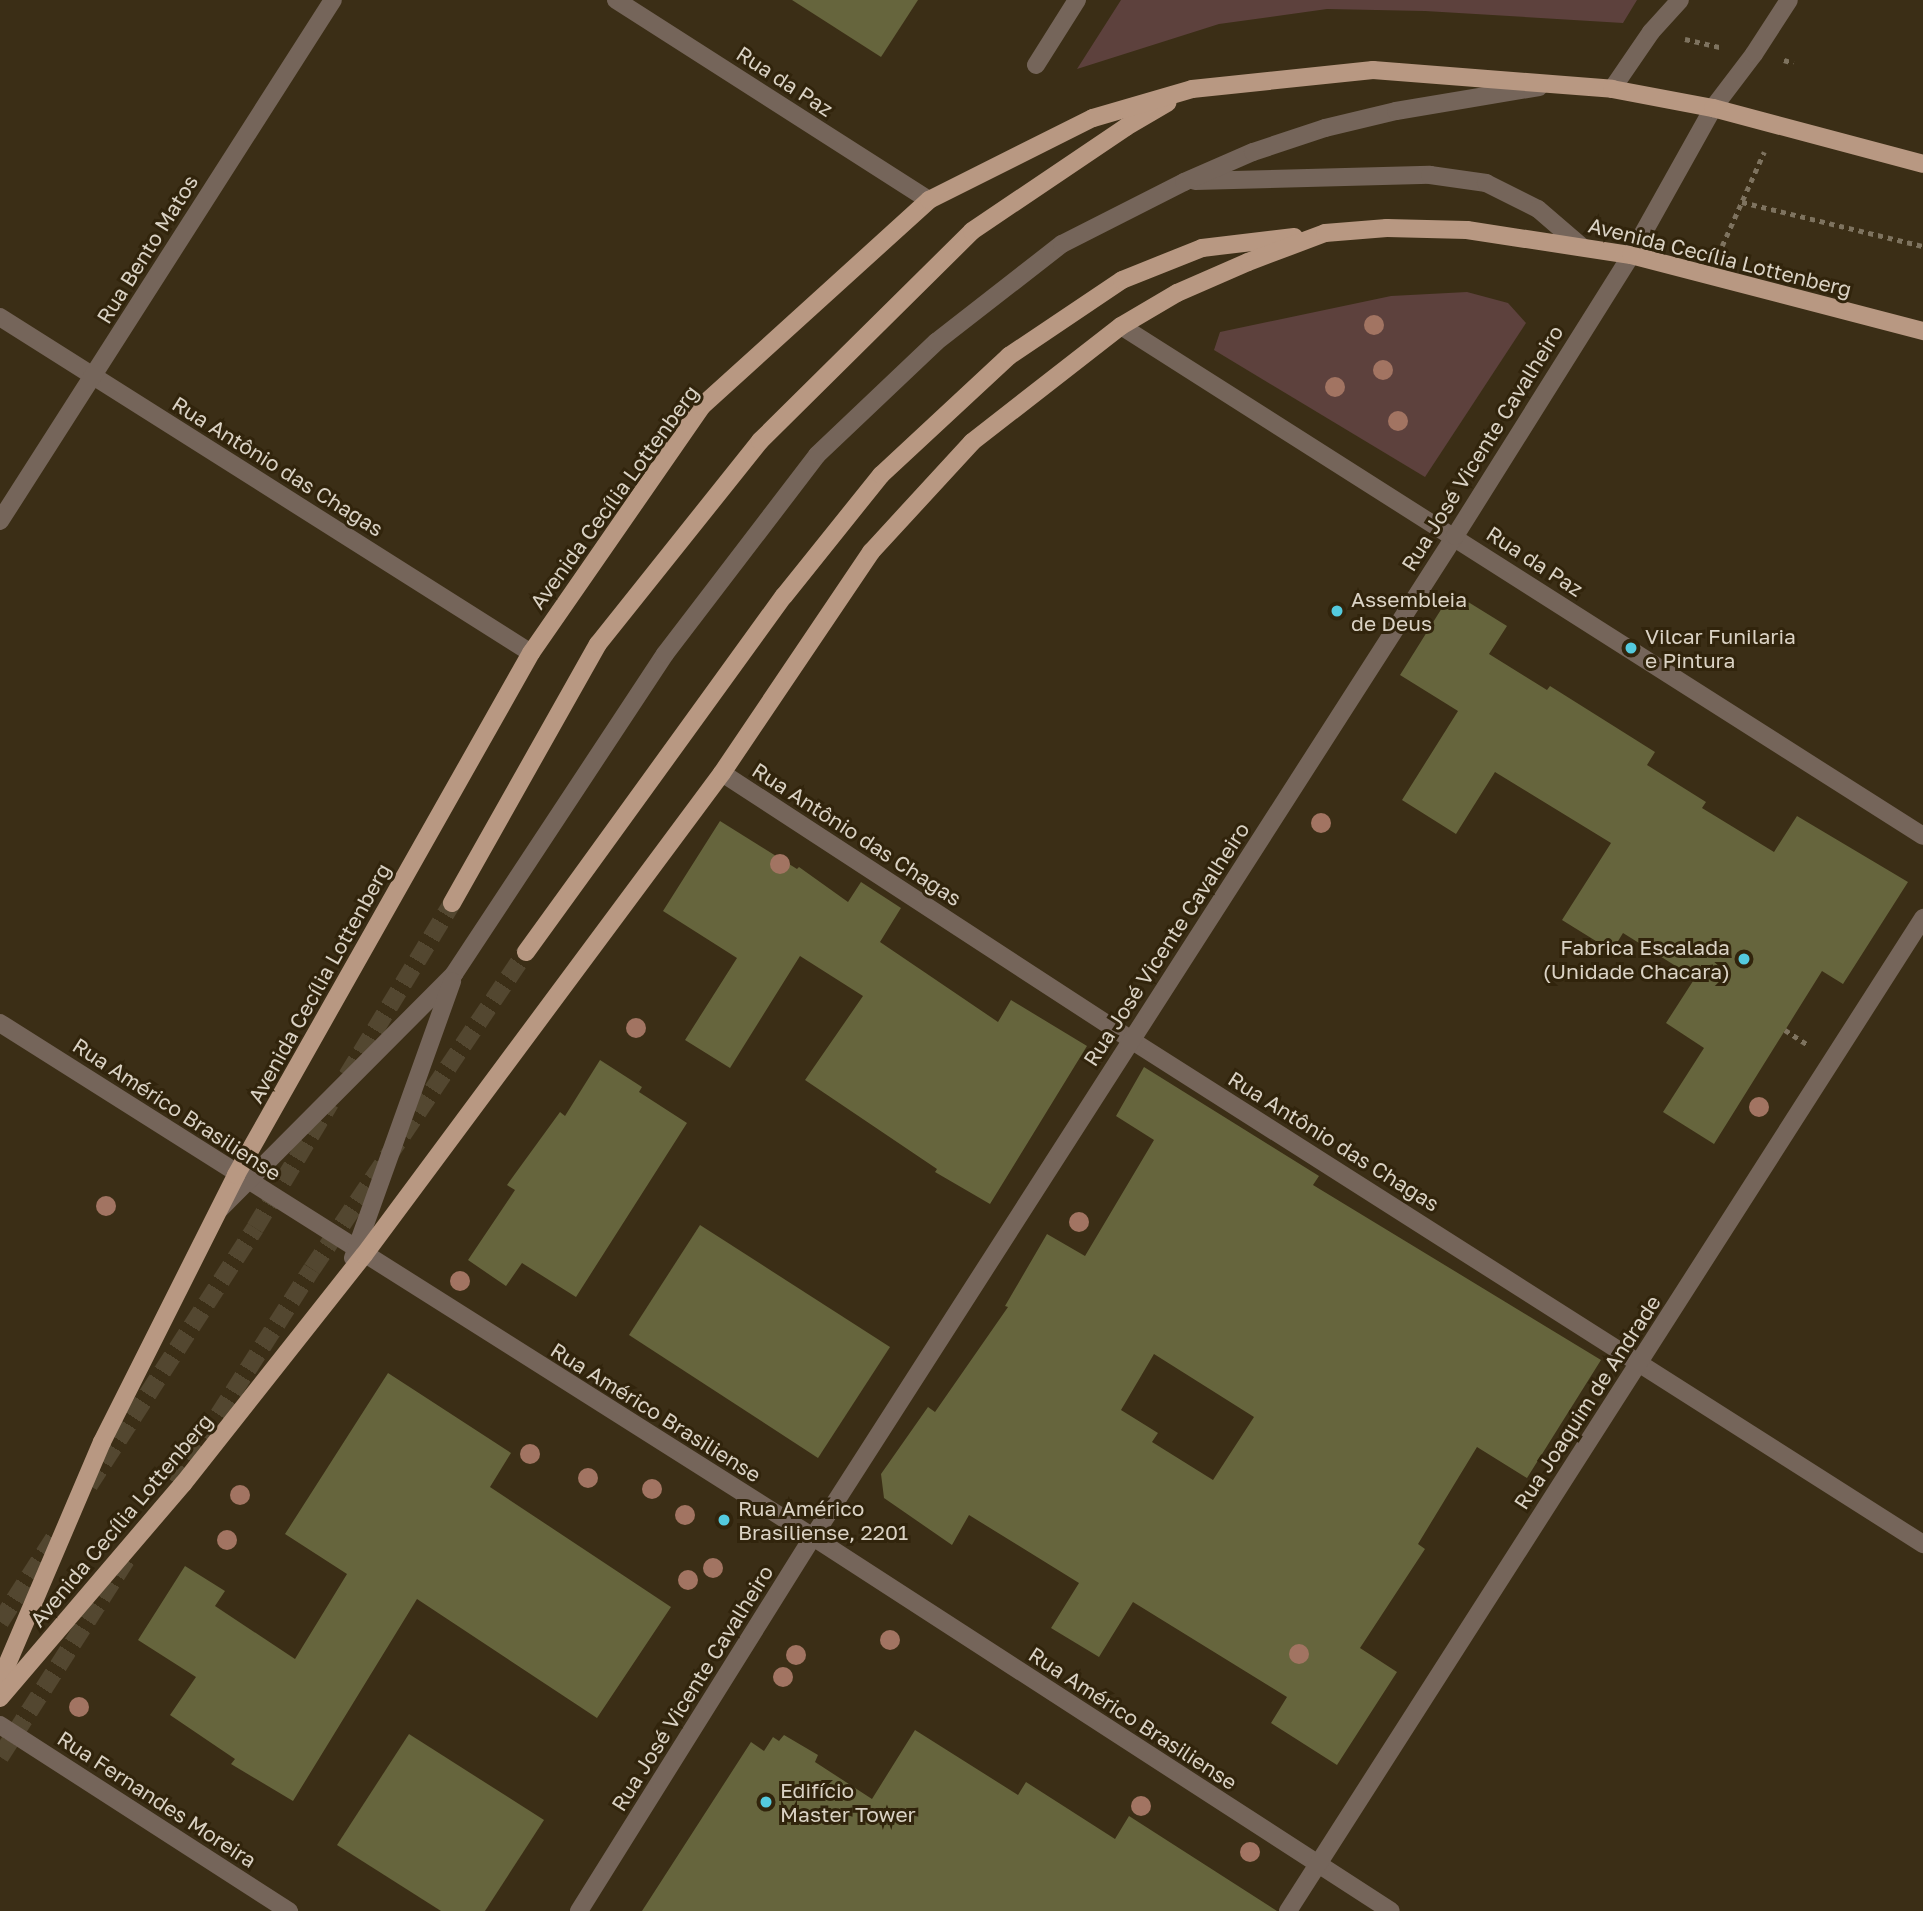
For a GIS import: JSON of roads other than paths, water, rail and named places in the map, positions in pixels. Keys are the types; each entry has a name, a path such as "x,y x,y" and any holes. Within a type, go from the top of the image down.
{"main road":[{"name":"Avenida Cecília Lottenberg","path":"0,1681 102,1443 220,1209 242,1179 531,653 702,407 929,200 1093,118 1192,89 1373,70 1612,89 1713,108 1923,164"},
{"path":"452,903 598,644 760,441 972,231 1126,127 1192,89"},
{"name":"Avenida Cecília Lottenberg","path":"0,1699 183,1484 345,1278 360,1252 722,773 871,552 972,442 1121,326 1177,293 1325,233 1387,228 1467,230 1631,255 1923,331"},
{"path":"526,953 785,596 881,475 1009,356 1122,279 1202,248 1325,233"}],"street":[{"name":"Rua Bento Matos","path":"0,521 333,0"},
{"name":"Rua da Paz","path":"616,0 929,200"},
{"path":"1036,65 1077,0"},
{"path":"1612,89 1651,32 1681,0"},
{"name":"Rua José Vicente Cavalheiro","path":"579,1911 813,1538 1455,536 1631,255 1713,108 1754,54 1789,0"},
{"path":"242,1179 454,974 665,654 817,455 936,342 1062,244 1184,182 1253,152 1325,128 1396,111 1559,83"},
{"path":"1184,182 1430,175 1486,183 1538,209 1582,247"},
{"name":"Rua Antônio das Chagas","path":"0,317 531,653"},
{"name":"Rua da Paz","path":"1121,326 1923,836"},
{"name":"Rua Antônio das Chagas","path":"722,773 1131,1040 1923,1544"},
{"name":"Rua Joaquim de Andrade","path":"1288,1911 1923,918"},
{"path":"360,1252 454,974"},
{"name":"Rua Américo Brasiliense","path":"0,1023 242,1179 813,1538 1391,1911"},
{"name":"Rua Fernandes Moreira","path":"0,1725 289,1911"}],"tunnel":[{"path":"347,1076 452,903"},
{"path":"175,1483 312,1269 526,952"},
{"path":"89,1485 255,1228 330,1103"},
{"path":"0,1622 58,1532"},
{"path":"0,1757 128,1557"}],"place":[{"name":"Assembleia de Deus","path":"1337,611"},
{"name":"Vilcar Funilaria e Pintura","path":"1631,648"},
{"name":"Fabrica Escalada (Unidade Chacara)","path":"1744,959"},
{"name":"Rua Américo Brasiliense, 2201","path":"724,1520"},
{"name":"Edifício Master Tower","path":"766,1802"}]}
